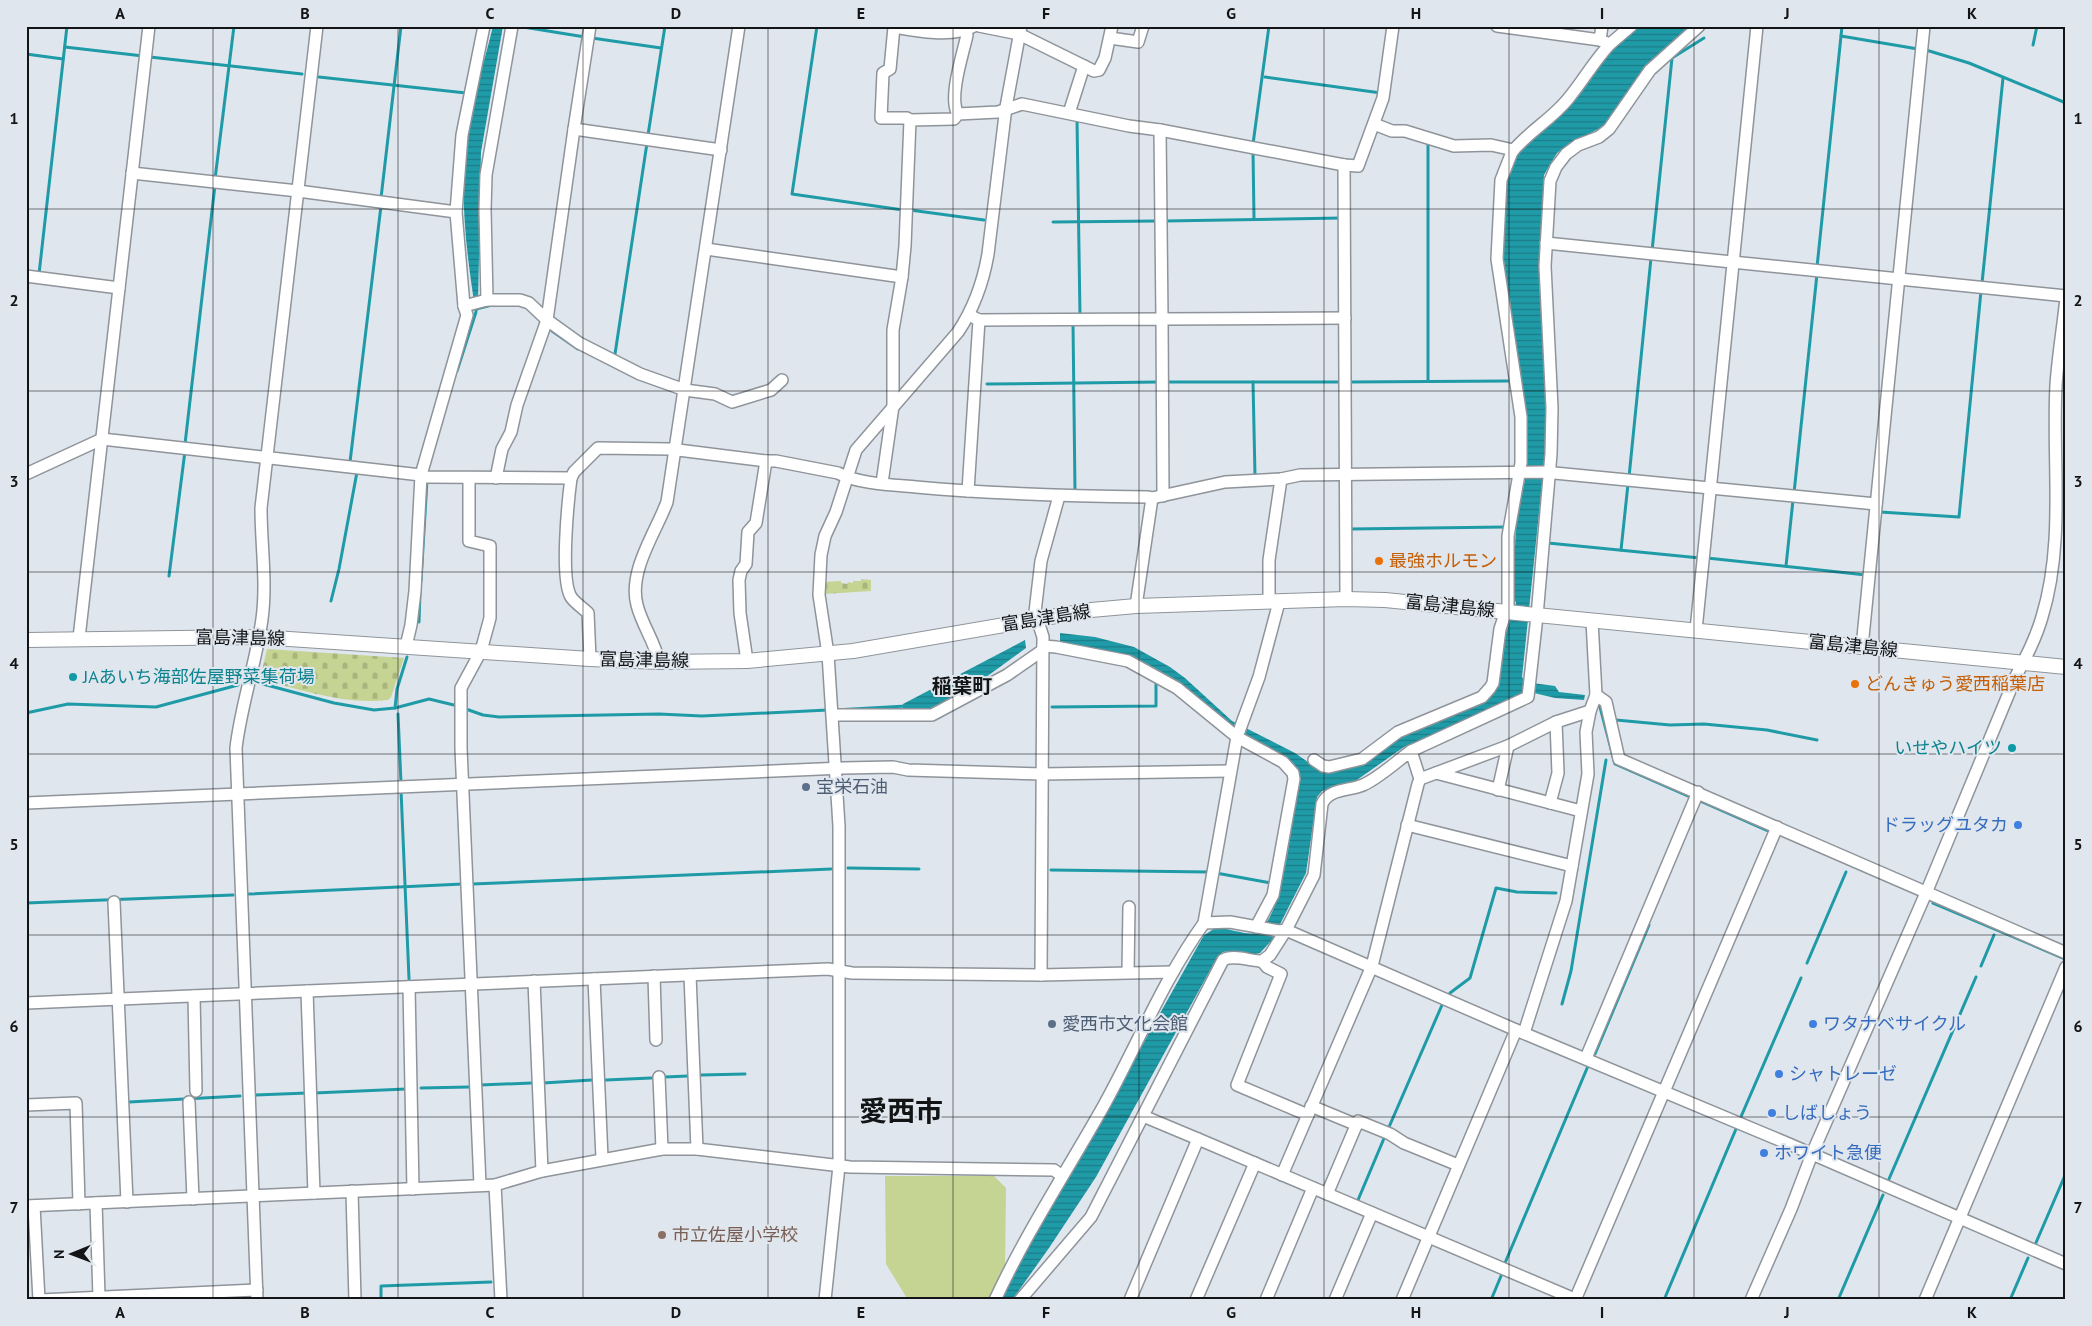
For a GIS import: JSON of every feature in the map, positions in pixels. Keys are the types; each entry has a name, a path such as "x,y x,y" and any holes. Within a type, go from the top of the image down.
{"main road":[{"name":"富島津島線","path":"26,640 259,637 590,659 659,662 747,661 828,654 1091,610 1136,606 1346,599 1385,600 2066,667"}],"street":[{"path":"79,638 149,26"},
{"path":"317,26 261,508 264,588 259,637 252,675 238,728 236,748 237,794 253,1196 257,1295 99,1297 40,1300 30,1206 193,1199 253,1196 314,1193 352,1192 494,1184 602,1158 662,1149 697,1149 839,1166 1054,1170 1062,1176"},
{"path":"406,646 411,625 415,591 421,475 467,315 456,212 462,136 484,26"},
{"path":"484,301 486,175 512,26"},
{"path":"496,478 502,449 511,432 517,405 547,320 590,26"},
{"path":"659,662 657,651 636,604 637,580 648,541 659,522 667,502 739,26"},
{"path":"979,26 1020,30 1094,71 1098,70 1105,58 1112,26"},
{"path":"1110,38 1138,42 1144,26"},
{"path":"958,114 955,109 956,84 970,29 918,32 894,27 890,69 883,73 881,118 907,118 910,120 954,119 958,114 998,112 1006,107 1022,104 1129,126 1358,166 1382,98 1393,26"},
{"path":"1497,26 1605,42"},
{"path":"1602,26 1605,42"},
{"path":"1314,760 1323,766 1329,767 1362,760 1398,732 1482,696 1493,683 1500,629 1508,612 1508,536 1521,471 1521,417 1497,259 1501,180 1512,152 1523,139 1567,100 1598,56 1605,42 1631,26"},
{"path":"1262,961 1270,955 1314,875 1324,800 1331,794 1363,785 1411,751 1528,698 1552,408 1545,266 1550,182 1556,167 1566,154 1578,145 1599,137 1609,128 1650,70 1699,26"},
{"path":"1696,630 1735,262 1757,26"},
{"path":"1862,647 1924,26"},
{"path":"968,491 974,317 988,254 1006,107 1020,30"},
{"path":"1069,113 1084,66"},
{"path":"882,483 893,406 893,330 905,246 910,120"},
{"path":"1374,124 1392,131 1405,130 1454,146 1491,145 1509,149 1512,152"},
{"path":"574,129 721,150"},
{"path":"1136,606 1158,497 1162,319 1160,130"},
{"path":"1344,165 1346,599"},
{"path":"132,173 298,191 456,212"},
{"path":"1546,243 1898,278 2066,297 2056,385 2054,471 2056,527 2053,561 2042,617 2032,646 2023,663 1926,893 1812,1154 1752,1300"},
{"path":"706,249 902,277"},
{"path":"26,276 119,288"},
{"path":"466,305 484,301 520,300 529,303 547,320 579,343 640,374 685,390 716,394 732,402 771,390 782,380"},
{"path":"825,1300 839,1166 840,971 837,768 828,654 819,595 820,555 825,536 848,478 856,450 958,332 974,317 1345,318"},
{"path":"26,474 102,439 421,475 425,477 571,478"},
{"path":"590,659 588,613 571,597 567,578 566,517 571,478 598,448 676,451 766,461 776,460 838,473 848,478 882,483 968,491 1059,496 1158,497 1225,482 1280,479 1300,475 1521,471 1876,504"},
{"path":"747,661 740,613 739,580 741,571 746,564 748,532 756,523 766,461"},
{"path":"469,478 469,541 490,546 490,618 481,651 461,688 463,784 480,1185"},
{"path":"995,1300 1062,1176 1103,1106 1173,972 1187,947 1204,924 1230,772 1239,732 1259,677 1274,602 1269,560 1280,479"},
{"path":"1041,975 1043,637 1036,612 1042,561 1059,496"},
{"path":"1402,1300 1458,1165 1520,1031 1566,901 1588,774 1586,732 1590,711 1596,695 1592,621"},
{"path":"833,711 932,715 1007,675 1043,648 1056,647 1128,661 1177,688 1283,762 1293,773 1294,779 1273,895 1258,927"},
{"path":"1596,695 1606,702 1619,758 2066,954"},
{"path":"1420,779 1508,746 1556,722 1590,711"},
{"path":"1550,803 1558,773 1556,722"},
{"path":"1498,790 1508,746"},
{"path":"1282,1175 1372,966 1420,779 1411,751"},
{"path":"26,803 837,768 894,768 1042,774 1230,772"},
{"path":"1436,773 1581,811"},
{"path":"1586,1058 1698,792"},
{"path":"1407,825 1572,866"},
{"path":"1143,1116 1576,1300 1777,827"},
{"path":"114,902 127,1202"},
{"path":"1128,907 1128,972"},
{"path":"1204,924 1230,922 1282,931 1372,966 2066,1264"},
{"path":"1020,1300 1091,1217 1226,958 1233,957 1262,961 1267,967 1281,974 1236,1085 1356,1125"},
{"path":"1925,1300 2066,968"},
{"path":"26,1003 828,969 852,973 1041,975 1173,972"},
{"path":"690,974 697,1149"},
{"path":"654,976 656,1040"},
{"path":"594,979 602,1158"},
{"path":"534,981 542,1171"},
{"path":"409,987 414,1188"},
{"path":"307,991 314,1193"},
{"path":"194,996 196,1091"},
{"path":"659,1077 662,1149"},
{"path":"189,1102 193,1199"},
{"path":"26,1105 76,1103 79,1204"},
{"path":"1327,1194 1358,1121 1390,1134 1404,1143 1458,1165"},
{"path":"1130,1300 1198,1139"},
{"path":"1196,1300 1255,1163"},
{"path":"494,1184 501,1300"},
{"path":"1266,1300 1313,1188"},
{"path":"352,1192 355,1300"},
{"path":"96,1203 99,1297"},
{"path":"1336,1300 1372,1213"}],"green space":[{"path":"861,579 871,580 871,591 824,594 823,582 841,581 841,583 847,584 848,582 861,581"},
{"path":"267,649 404,658 391,697 388,700 355,700 323,696 260,679"},
{"path":"885,1176 994,1176 1006,1188 1005,1268 989,1300 908,1300 886,1264"}],"water":[{"path":"493,26 503,26 481,152 478,307 475,308 465,220 465,155 472,107"},
{"path":"1638,26 1691,26 1644,67 1633,87 1604,126 1557,153 1544,175 1539,280 1545,358 1547,436 1522,677 1525,682 1555,686 1559,692 1585,695 1584,700 1555,698 1534,693 1517,695 1514,700 1404,747 1354,782 1322,791 1317,797 1306,873 1272,940 1260,953 1251,955 1230,951 1223,952 1218,956 1096,1177 1012,1300 999,1300 1204,935 1219,928 1250,934 1255,933 1268,920 1281,885 1299,785 1299,771 1290,760 1229,726 1184,686 1134,657 1060,644 1060,633 1095,637 1134,647 1170,667 1185,678 1232,721 1295,753 1321,771 1330,773 1363,765 1405,735 1496,688 1500,677 1505,636 1516,603 1513,596 1516,523 1525,480 1525,413 1503,254 1507,178 1513,162 1527,140 1571,105 1600,60"},
{"path":"1025,640 1026,648 967,691 929,709 903,711 903,704"}],"waterway":[{"path":"39,274 67,26"},
{"path":"215,179 234,26"},
{"path":"381,198 401,26"},
{"path":"517,26 585,37"},
{"path":"648,135 665,26"},
{"path":"817,26 792,194 903,210"},
{"path":"1253,144 1269,26"},
{"path":"1842,26 1841,36 1918,49"},
{"path":"2033,45 2037,26"},
{"path":"1817,267 1841,36"},
{"path":"592,38 661,48"},
{"path":"1652,251 1672,58 1704,38"},
{"path":"65,47 143,56"},
{"path":"1926,50 1969,63 2066,103"},
{"path":"26,54 63,59"},
{"path":"150,57 302,74"},
{"path":"319,77 466,93"},
{"path":"1265,77 1381,93"},
{"path":"1982,283 2003,78"},
{"path":"1077,119 1080,316"},
{"path":"615,354 647,143"},
{"path":"1428,143 1428,381"},
{"path":"1253,150 1254,219"},
{"path":"185,444 215,185"},
{"path":"350,462 381,206"},
{"path":"910,210 984,220"},
{"path":"1165,221 1341,218"},
{"path":"1053,222 1157,221"},
{"path":"1629,477 1651,258"},
{"path":"1794,493 1817,274"},
{"path":"1880,512 1959,517 1981,291"},
{"path":"457,371 476,312 476,305"},
{"path":"476,309 492,305"},
{"path":"1073,323 1075,492"},
{"path":"552,331 578,349"},
{"path":"1349,382 1508,381"},
{"path":"987,384 1159,382"},
{"path":"1166,382 1342,382"},
{"path":"1253,382 1255,476"},
{"path":"169,576 185,451"},
{"path":"331,601 339,569 357,472"},
{"path":"421,581 427,480"},
{"path":"1621,550 1628,484"},
{"path":"1786,566 1793,500"},
{"path":"1350,529 1505,527"},
{"path":"1548,543 1700,558"},
{"path":"1707,558 1866,575"},
{"path":"419,622 420,592"},
{"path":"395,708 397,689 407,657"},
{"path":"1052,707 1156,706 1156,682"},
{"path":"259,683 334,703 374,710 395,708 429,699 458,706"},
{"path":"26,713 68,704 156,707 238,685"},
{"path":"835,710 906,706"},
{"path":"1600,707 1615,764 1690,797"},
{"path":"463,708 483,715 499,717 659,714 702,716 828,710"},
{"path":"398,714 401,783"},
{"path":"1616,720 1670,725 1704,724 1767,730 1817,740"},
{"path":"1562,1004 1571,971 1606,760"},
{"path":"401,790 409,979"},
{"path":"1700,801 1768,831"},
{"path":"848,868 919,869"},
{"path":"472,884 831,869"},
{"path":"1051,870 1209,872"},
{"path":"1807,963 1846,872"},
{"path":"1216,873 1271,883"},
{"path":"248,894 463,884"},
{"path":"1450,993 1470,978 1496,888 1517,892 1556,893"},
{"path":"26,903 233,895"},
{"path":"1933,903 2063,958"},
{"path":"1595,1054 1649,925"},
{"path":"1981,966 1994,935"},
{"path":"1889,1179 1976,977"},
{"path":"1740,1119 1801,978"},
{"path":"1389,1127 1442,1005"},
{"path":"1505,1263 1588,1066"},
{"path":"701,1075 745,1074"},
{"path":"665,1077 688,1076"},
{"path":"606,1080 651,1078"},
{"path":"543,1083 592,1080"},
{"path":"480,1085 532,1083"},
{"path":"421,1088 469,1087"},
{"path":"314,1093 406,1089"},
{"path":"256,1095 307,1093"},
{"path":"129,1102 240,1096"},
{"path":"1664,1300 1736,1129"},
{"path":"1358,1200 1385,1136"},
{"path":"2035,1245 2066,1173"},
{"path":"1838,1300 1883,1195"},
{"path":"2010,1300 2028,1258"},
{"path":"1491,1300 1501,1276"},
{"path":"381,1300 381,1286 491,1282"}],"place":[{"name":"最強ホルモン","path":"1379,561"},
{"name":"JAあいち海部佐屋野菜集荷場","path":"73,677"},
{"name":"どんきゅう愛西稲葉店","path":"1855,684"},
{"name":"いせやハイツ","path":"2012,748"},
{"name":"宝栄石油","path":"806,787"},
{"name":"ドラッグユタカ","path":"2018,825"},
{"name":"愛西市文化会館","path":"1052,1024"},
{"name":"ワタナベサイクル","path":"1813,1024"},
{"name":"シャトレーゼ","path":"1779,1074"},
{"name":"しばしょう","path":"1772,1113"},
{"name":"ホワイト急便","path":"1764,1153"},
{"name":"市立佐屋小学校","path":"662,1235"}],"district":[{"name":"稲葉町","path":"962,686"},
{"name":"愛西市","path":"901,1111"}]}
